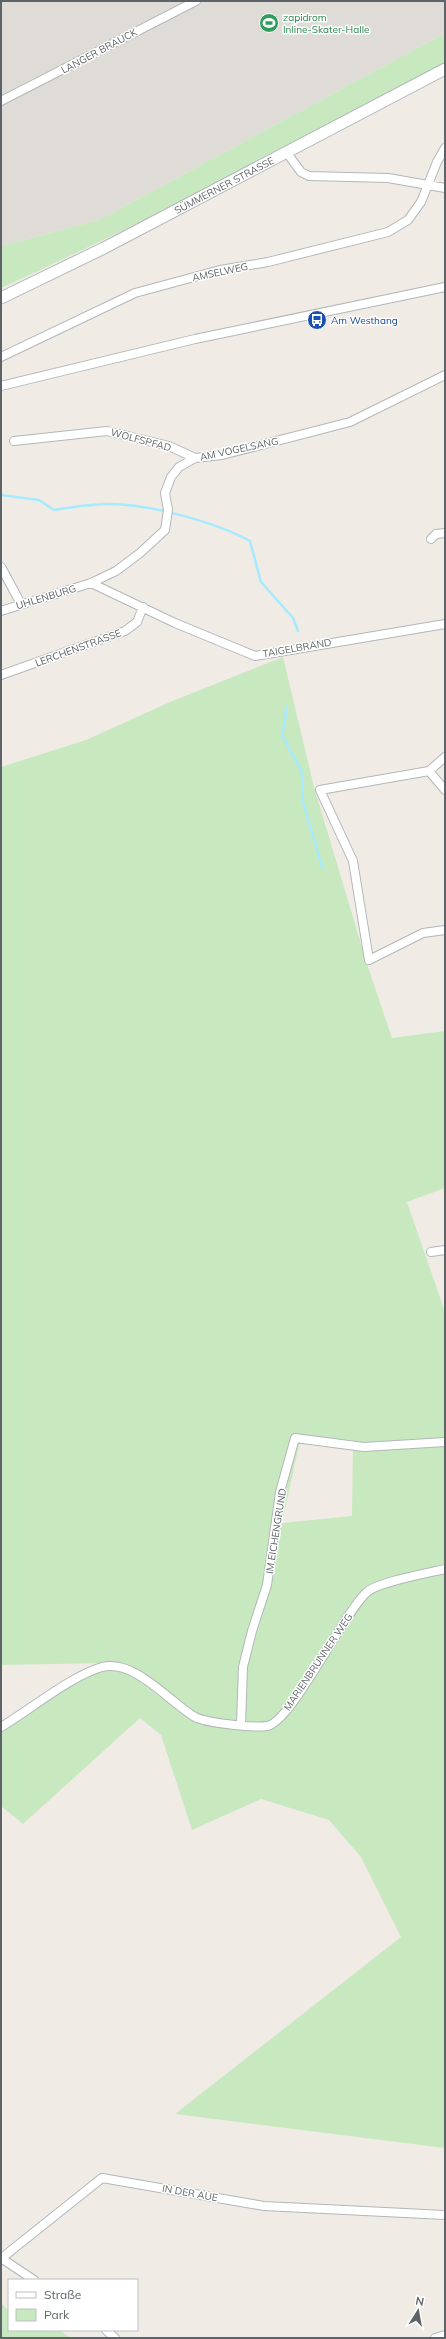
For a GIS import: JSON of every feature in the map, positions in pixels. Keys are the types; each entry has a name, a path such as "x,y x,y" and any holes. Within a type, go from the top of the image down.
{"main road":[{"name":"SÜMMERNER STRASSE","path":"1,298 104,248 445,69"}],"street":[{"name":"LANGER BRAUCK","path":"1,101 196,1"},
{"name":"AMSELWEG","path":"1,357 135,294 220,270 268,262 388,232 408,220 421,202 437,162 445,148"},
{"path":"287,152 301,172 309,176 388,178 445,188"},
{"path":"1,386 195,339 445,287"},
{"name":"AM VOGELSANG","path":"91,583 116,571 165,530 168,510 165,493 171,477 179,468 196,458 222,455 350,422 445,375"},
{"name":"WOLFSPFAD","path":"14,441 107,431 169,446 196,458"},
{"path":"431,539 436,534 445,533"},
{"path":"1,568 21,604"},
{"name":"UHLENBURG","path":"1,611 91,583"},
{"name":"TAIGELBRAND","path":"91,583 255,656 445,624"},
{"name":"LERCHENSTRASSE","path":"1,675 125,631 137,622 142,607"},
{"path":"445,757 429,772 320,790 353,861 369,960 423,933 445,930"},
{"path":"429,772 445,790"},
{"path":"431,1252 445,1250"},
{"name":"IM EICHENGRUND","path":"241,1724 244,1667 252,1631 267,1585 280,1492 295,1438 364,1447 445,1442"},
{"name":"MARIENBRUNNER WEG","path":"1,1727 82,1674 104,1667 131,1670 197,1718 222,1724 268,1726 277,1721 297,1695 368,1590 445,1569"},
{"name":"IN DER AUE","path":"32,2279 4,2260 3,2257 102,2178 264,2206 445,2215"},
{"path":"107,2331 115,2338"},
{"path":"435,2338 445,2335"}],"shaded area":[{"path":"1,1 445,1 445,33 99,220 1,246"}],"green space":[{"path":"445,33 445,64 114,235 1,288 1,246 99,220"},
{"path":"283,657 314,787 367,964 392,1038 445,1031 445,1188 407,1202 445,1312 445,2148 175,2114 401,1937 361,1857 329,1820 261,1799 192,1830 161,1735 140,1718 23,1824 1,1806 1,1730 83,1677 103,1670 131,1673 105,1663 1,1665 1,767 86,740 170,702","holes":["301,1436 353,1440 352,1516 282,1523"]},
{"path":"1,2303 8,2310 8,2331 60,2331 71,2338 1,2338"}],"waterway":[{"path":"1,495 39,500 54,510 102,504 143,507 181,515 236,534 250,541 261,582 293,618 298,631"},
{"path":"287,707 282,735 302,772 303,802 322,867"}],"place":[{"name":"zapidrom Inline-Skater-Halle","path":"269,23"},
{"name":"Am Westhang","path":"317,320"}]}
